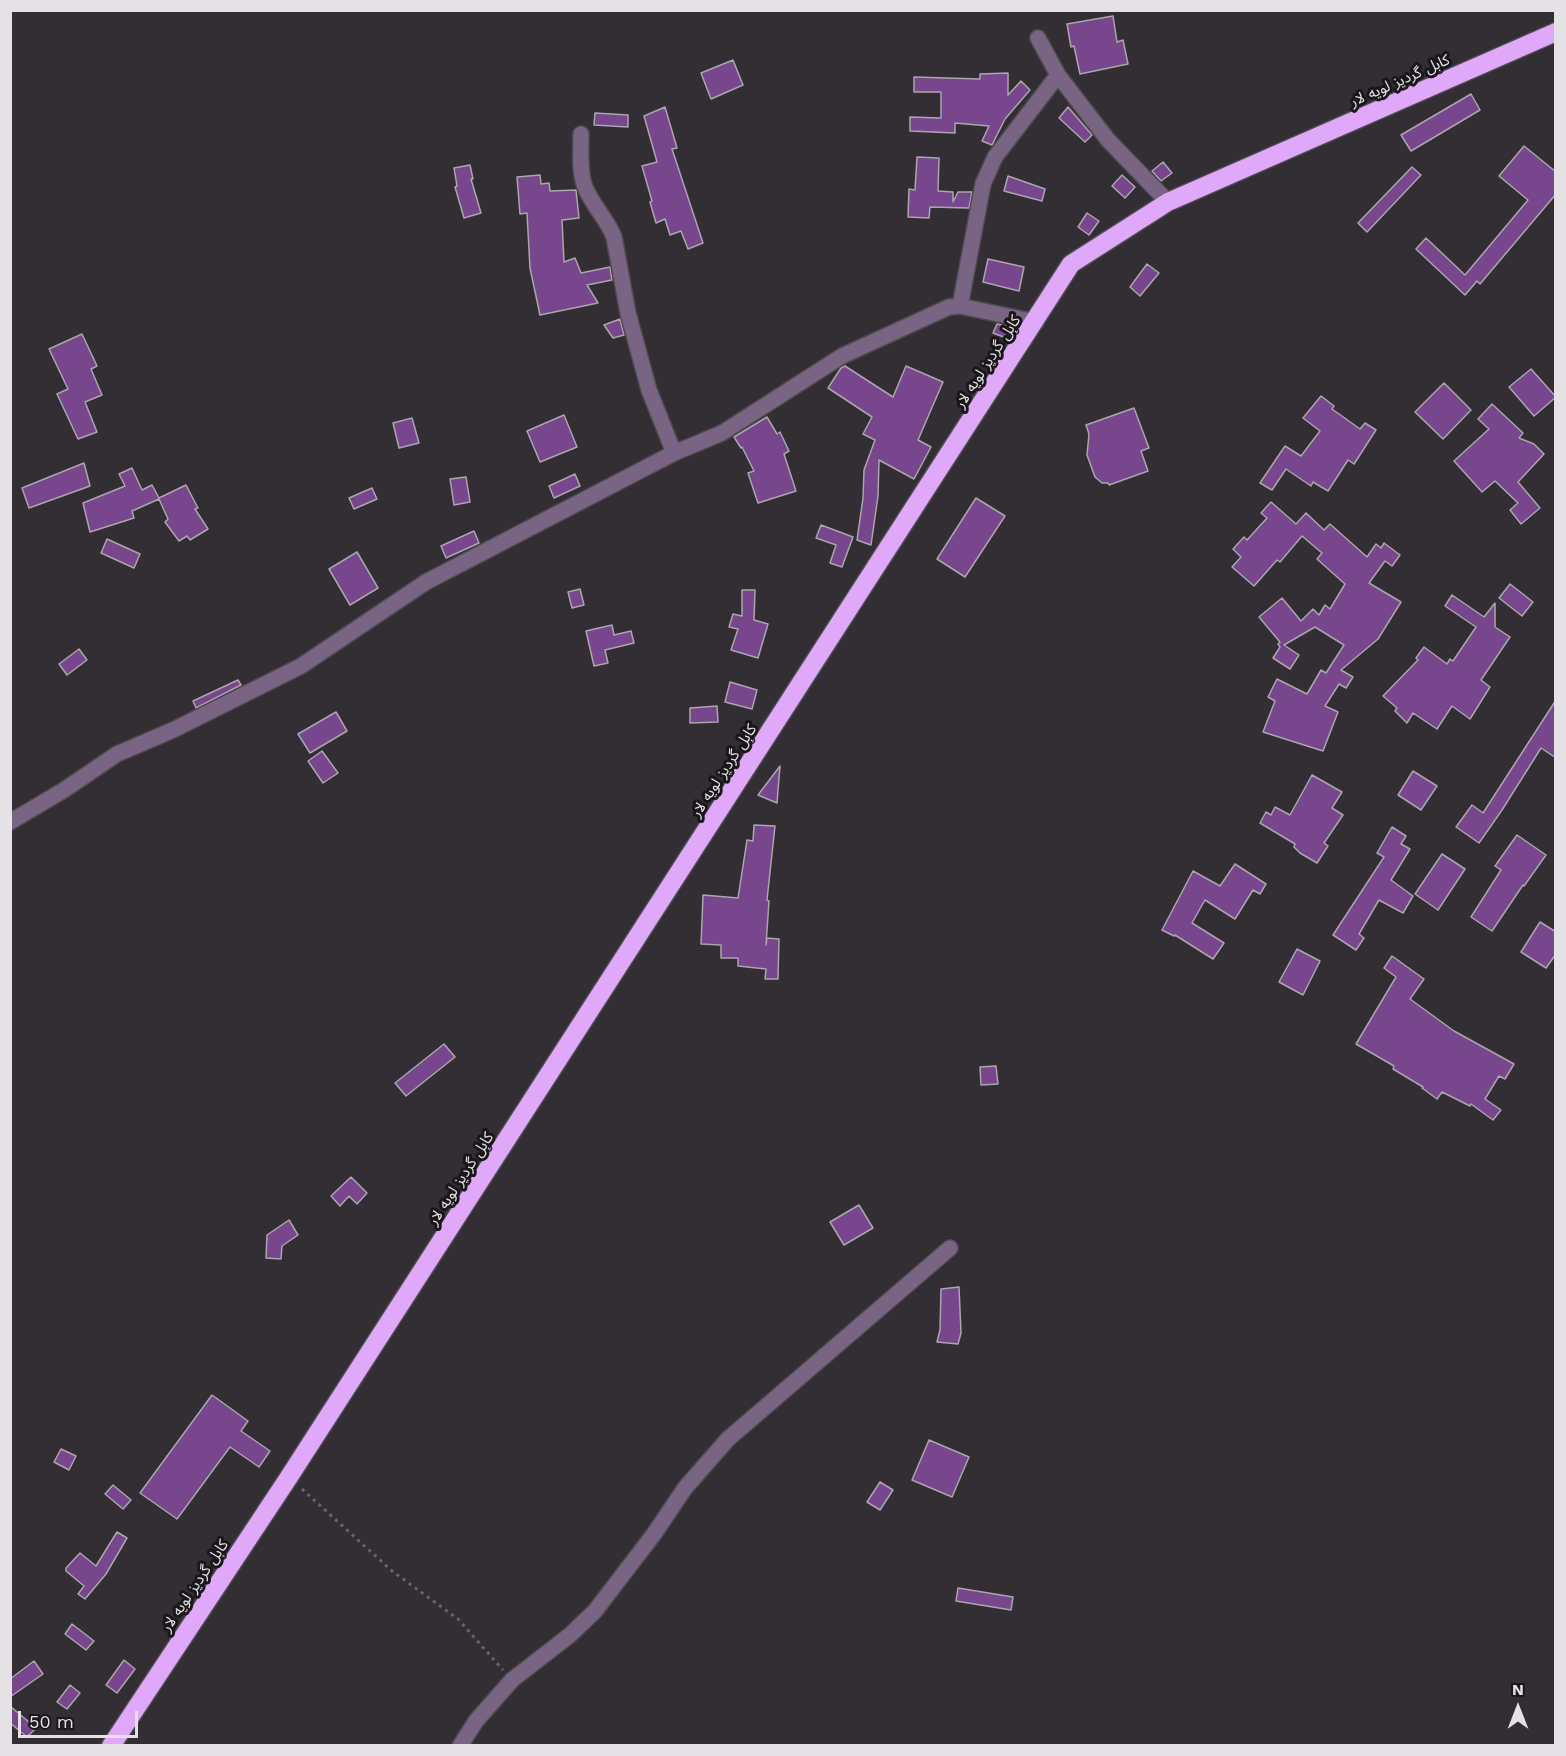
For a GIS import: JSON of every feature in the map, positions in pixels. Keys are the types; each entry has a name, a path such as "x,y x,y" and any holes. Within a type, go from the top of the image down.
{"highway":[{"name":"کابل گردیز لویه لار","path":"111,1746 289,1478 1036,322 1071,264 1168,202 1556,32"}],"street":[{"path":"1038,38 1058,75 1107,140 1168,202"},
{"path":"960,306 983,184 994,157 1058,75"},
{"path":"580,134 583,181 586,190 610,226 614,237 627,313 646,379 674,453"},
{"path":"10,822 64,790 117,754 173,730 301,666 426,582 674,453 722,433 842,356 949,307 960,306 1036,322"},
{"path":"460,1746 476,1721 512,1680 570,1635 595,1611 654,1534 685,1488 728,1439 950,1248"}],"path":[{"path":"289,1478 392,1571 458,1619 512,1680"}],"building":[{"path":"1113,16 1117,42 1123,40 1128,64 1080,74 1074,46 1071,47 1067,24"},
{"path":"733,60 743,85 711,99 701,73"},
{"path":"1008,73 1008,95 1021,81 1030,90 1005,119 992,145 982,141 989,126 955,123 955,133 910,131 910,117 941,118 941,92 914,92 914,77 980,79 980,74"},
{"path":"1471,94 1480,110 1411,151 1401,135"},
{"path":"665,107 677,148 672,149 703,243 688,249 681,231 670,235 665,219 656,223 642,166 657,162 644,116"},
{"path":"1068,107 1092,135 1085,142 1059,118"},
{"path":"595,113 628,115 628,127 594,125"},
{"path":"1524,146 1556,172 1556,194 1480,284 1477,281 1465,295 1416,249 1426,238 1465,275 1528,200 1499,176"},
{"path":"917,157 939,158 938,191 953,192 953,202 958,192 972,192 969,208 930,207 929,218 908,217 909,189 915,190"},
{"path":"1163,162 1172,173 1161,181 1152,171"},
{"path":"470,165 473,179 471,179 481,213 464,218 455,187 457,186 454,168"},
{"path":"1412,167 1421,175 1367,232 1358,223"},
{"path":"540,175 541,184 549,183 550,191 576,190 579,218 562,220 564,262 575,258 581,273 610,267 612,280 587,285 598,303 540,315 530,268 527,213 520,214 517,177"},
{"path":"1122,175 1135,187 1125,198 1112,186"},
{"path":"1008,176 1045,189 1042,201 1004,191"},
{"path":"1087,213 1099,221 1089,235 1078,227"},
{"path":"988,259 1024,267 1019,291 983,282"},
{"path":"1147,264 1159,273 1140,296 1130,287"},
{"path":"620,319 624,335 613,338 604,325"},
{"path":"997,324 1016,328 1009,339 993,333"},
{"path":"82,334 97,366 91,369 102,395 85,402 97,432 78,439 57,394 68,389 49,349"},
{"path":"845,366 893,397 906,366 943,382 918,440 931,447 914,479 879,460 878,496 871,545 857,540 864,470 875,440 863,434 872,417 828,388 841,368"},
{"path":"1531,369 1556,397 1534,416 1509,387"},
{"path":"1444,383 1471,410 1443,439 1415,412"},
{"path":"1321,396 1334,406 1332,409 1360,429 1365,423 1376,430 1354,464 1348,460 1328,491 1313,482 1311,486 1286,469 1272,490 1260,483 1285,446 1301,456 1320,431 1303,418"},
{"path":"1492,404 1523,433 1519,438 1534,444 1544,454 1518,482 1540,508 1521,524 1510,510 1518,503 1495,481 1482,492 1454,461 1489,429 1478,419"},
{"path":"1134,408 1149,448 1141,451 1148,471 1109,485 1102,483 1095,477 1087,455 1089,434 1086,425"},
{"path":"564,415 577,447 540,462 527,431"},
{"path":"767,417 777,434 780,432 789,451 784,454 796,491 758,503 748,473 754,471 742,447 734,437"},
{"path":"412,418 419,443 399,448 393,423"},
{"path":"84,463 90,486 29,508 22,488"},
{"path":"132,468 142,490 152,485 159,498 186,485 198,508 195,509 208,529 190,540 187,536 179,541 165,522 168,519 159,499 132,511 134,518 90,532 83,503 125,486 119,474"},
{"path":"575,474 580,486 554,498 549,486"},
{"path":"466,477 470,502 454,505 450,479"},
{"path":"372,488 377,499 354,509 349,498"},
{"path":"976,498 1005,516 965,577 937,559"},
{"path":"1271,502 1296,524 1306,513 1324,530 1330,524 1367,557 1376,544 1381,548 1384,543 1400,555 1392,566 1385,561 1369,583 1401,602 1378,639 1341,670 1353,677 1346,688 1339,684 1325,706 1338,712 1323,751 1263,732 1275,701 1268,697 1277,679 1307,694 1321,670 1326,673 1344,645 1315,627 1284,645 1299,655 1290,669 1273,658 1280,647 1278,644 1280,642 1259,617 1282,598 1301,621 1313,609 1319,615 1325,605 1330,609 1345,584 1317,559 1322,553 1302,536 1280,562 1277,560 1254,586 1232,567 1241,557 1233,549 1244,537 1247,540 1267,518 1261,513"},
{"path":"821,525 853,537 842,567 830,563 836,545 816,538"},
{"path":"474,531 479,543 446,558 441,546"},
{"path":"107,539 140,554 134,568 101,553"},
{"path":"357,552 378,588 350,605 329,569"},
{"path":"1510,584 1533,602 1522,616 1499,598"},
{"path":"580,589 584,605 572,608 568,592"},
{"path":"742,590 755,590 754,620 768,624 758,658 731,650 738,629 729,627 733,614 742,616"},
{"path":"1452,595 1484,617 1495,603 1495,627 1510,637 1481,680 1490,687 1470,719 1452,706 1437,729 1413,713 1407,723 1395,711 1397,708 1383,696 1418,660 1416,658 1424,647 1447,664 1450,659 1453,661 1476,627 1445,606"},
{"path":"612,625 614,635 631,631 634,643 605,650 608,663 594,666 586,631"},
{"path":"79,649 87,660 67,675 59,664"},
{"path":"238,680 241,685 196,708 193,701"},
{"path":"730,682 757,690 752,709 725,702"},
{"path":"1556,700 1556,758 1541,748 1479,843 1456,827 1472,805 1483,813"},
{"path":"717,706 718,722 690,723 690,708"},
{"path":"336,712 347,731 310,753 298,734"},
{"path":"322,751 338,773 323,783 308,761"},
{"path":"780,766 777,803 758,795"},
{"path":"1413,771 1437,786 1421,810 1398,795"},
{"path":"1312,775 1342,792 1332,808 1343,815 1324,843 1328,846 1317,863 1300,853 1294,847 1295,844 1260,823 1266,812 1271,815 1275,807 1290,815"},
{"path":"754,825 775,826 767,900 769,901 766,945 767,938 779,939 778,979 765,979 766,969 738,966 738,958 721,958 721,945 701,944 703,895 738,898 747,840 753,841"},
{"path":"1392,827 1406,836 1401,844 1410,849 1391,880 1413,896 1403,913 1379,900 1359,934 1364,938 1356,950 1333,935 1384,857 1377,853"},
{"path":"1517,835 1546,855 1492,931 1471,917 1501,870 1495,866"},
{"path":"1442,854 1465,869 1438,910 1415,894"},
{"path":"1235,864 1266,884 1260,894 1253,890 1235,919 1205,900 1192,923 1224,943 1213,959 1175,935 1162,930 1193,871 1220,886"},
{"path":"1540,922 1556,932 1556,954 1546,968 1521,952"},
{"path":"1297,949 1320,961 1303,995 1279,982"},
{"path":"1392,956 1424,979 1410,999 1454,1031 1514,1064 1505,1079 1499,1076 1485,1099 1501,1110 1493,1120 1471,1104 1470,1106 1442,1092 1437,1099 1423,1087 1393,1069 1394,1066 1356,1044 1396,977 1384,968"},
{"path":"444,1044 455,1057 406,1096 395,1083"},
{"path":"996,1066 998,1084 981,1085 980,1067"},
{"path":"351,1177 367,1193 357,1204 349,1196 340,1206 331,1196"},
{"path":"859,1205 873,1228 844,1245 830,1222"},
{"path":"289,1220 298,1235 282,1246 281,1259 266,1258 267,1235"},
{"path":"959,1287 961,1333 958,1344 937,1342 940,1330 941,1289"},
{"path":"212,1395 248,1421 241,1431 270,1451 259,1467 230,1447 177,1519 140,1493"},
{"path":"929,1440 969,1457 952,1497 912,1480"},
{"path":"61,1449 76,1456 69,1470 54,1462"},
{"path":"880,1482 893,1490 880,1510 867,1502"},
{"path":"113,1485 131,1500 123,1509 105,1494"},
{"path":"117,1532 127,1538 106,1574 85,1599 78,1594 84,1586 66,1571 66,1568 80,1553 96,1566"},
{"path":"958,1588 1013,1597 1011,1610 956,1601"},
{"path":"72,1624 94,1641 86,1650 65,1634"},
{"path":"124,1660 135,1669 117,1693 106,1685"},
{"path":"34,1661 43,1674 10,1697 10,1679"},
{"path":"70,1685 80,1693 67,1709 57,1702"},
{"path":"10,1706 36,1728 27,1737 10,1723"}]}
